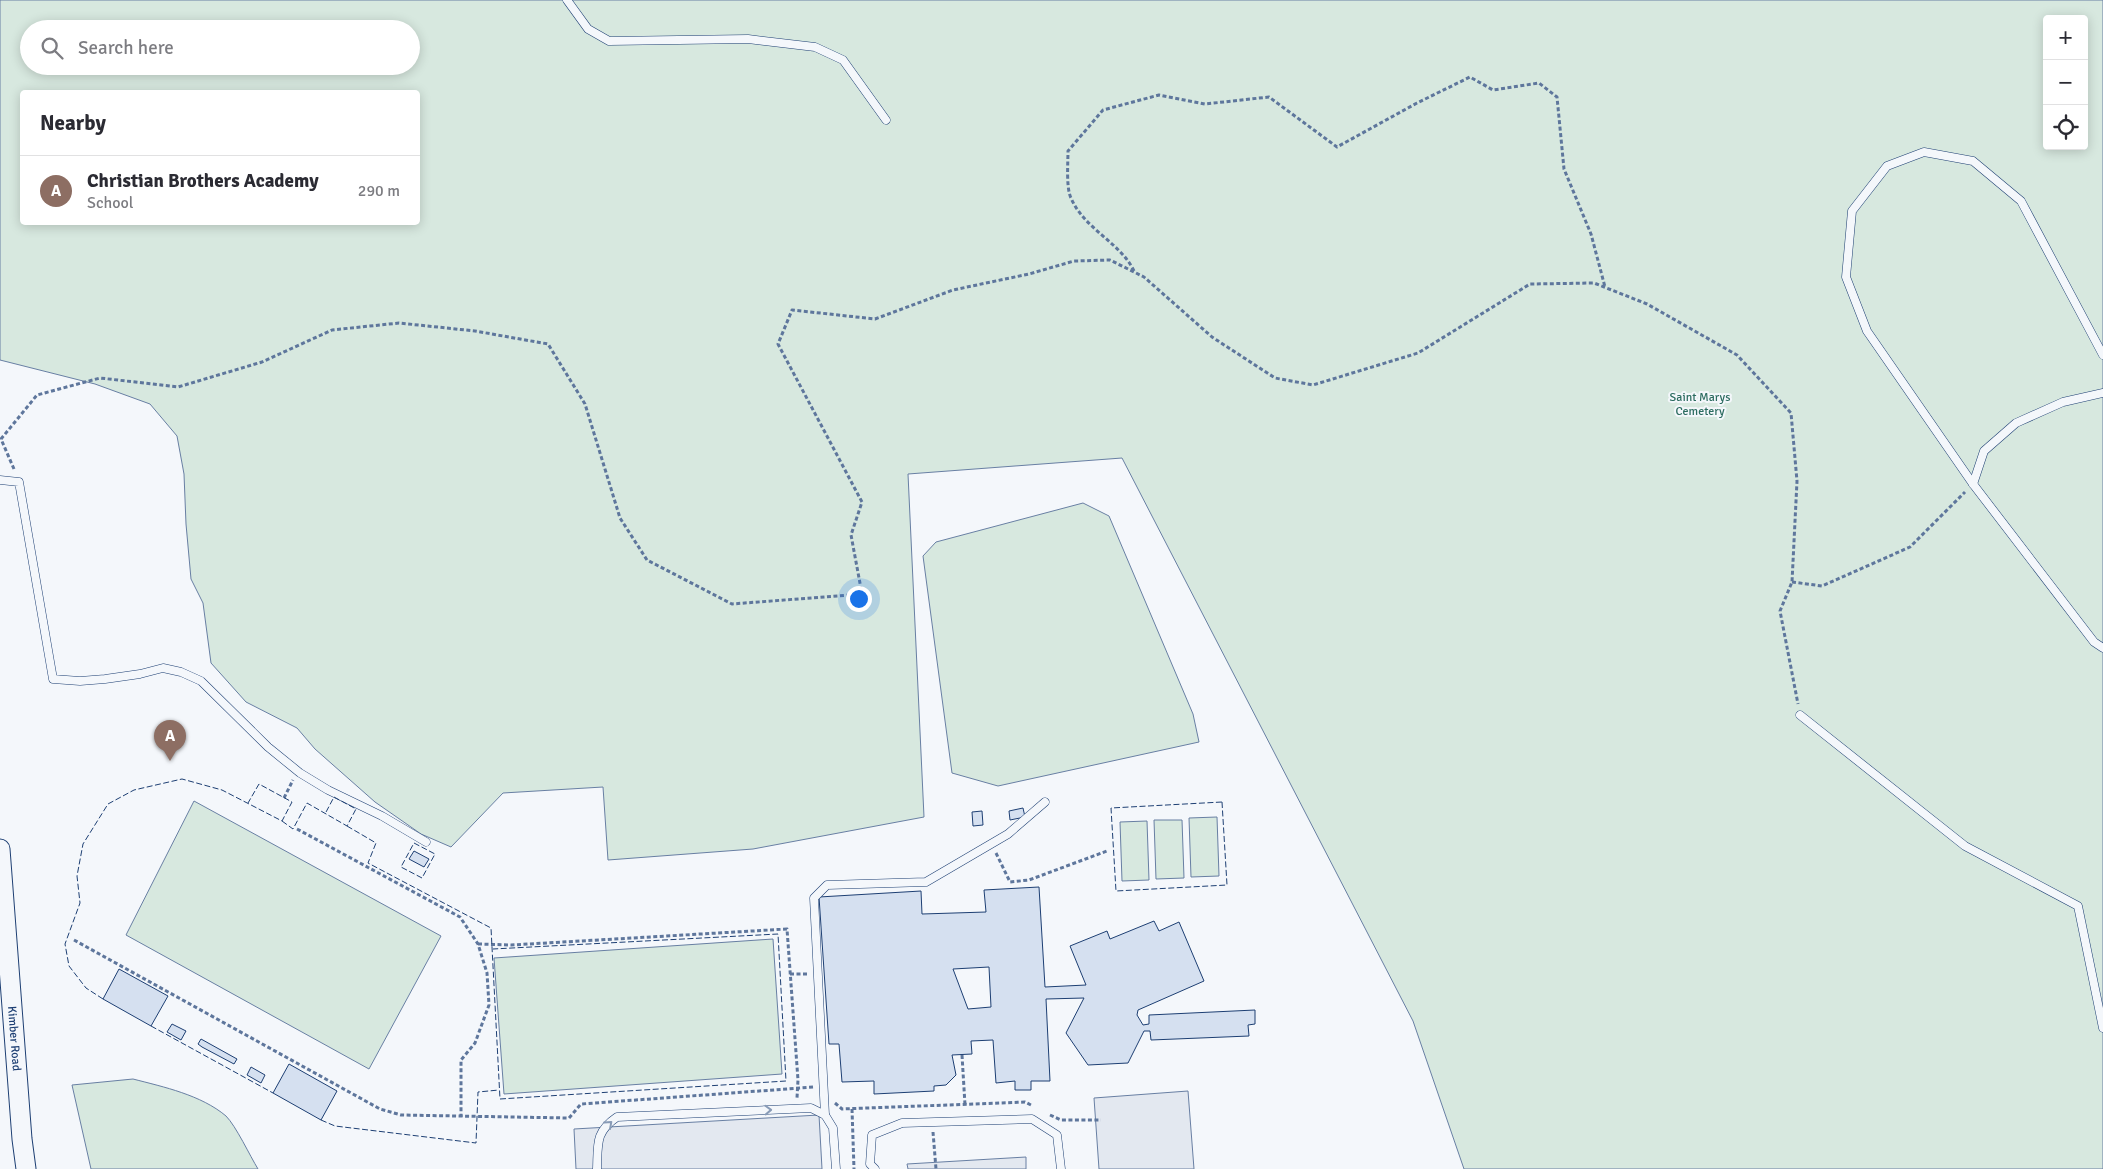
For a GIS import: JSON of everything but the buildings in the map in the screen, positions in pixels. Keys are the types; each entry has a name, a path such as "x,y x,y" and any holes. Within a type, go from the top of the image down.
{"street":[{"name":"Kimber Road","path":"0,849 22,1139 26,1169"}],"lane":[{"path":"567,0 588,29 609,41 748,40 815,47 843,60 886,120"},
{"path":"2103,355 2021,201 1973,161 1924,152 1887,166 1852,211 1846,277 1867,331 1973,484 2094,642 2103,648"},
{"path":"1973,484 1984,451 2016,423 2063,402 2103,394"},
{"path":"0,480 18,482 53,679 80,681 105,679 140,674 163,668 181,672 201,681 268,747 298,770 328,790 382,816 426,842"},
{"path":"1800,714 1965,846 2078,906 2103,1028"},
{"path":"836,1169 833,1128 826,1115 814,898 828,885 926,882 1008,834 1045,802"},
{"path":"597,1169 599,1138 604,1126 617,1117 811,1108 826,1115"},
{"path":"875,1169 870,1164 872,1135 902,1123 1032,1118 1057,1135 1061,1169"}],"path":[{"path":"1135,273 1128,259 1087,223 1070,197 1068,151 1103,110 1159,95 1205,104 1269,97 1336,147 1417,102 1470,77 1493,90 1539,83 1557,97 1564,169 1591,234 1605,287"},
{"path":"18,482 1,438 36,395 100,378 178,387 262,362 332,330 399,323 475,331 548,344 585,404 620,518 647,560 732,604 862,594 852,535 862,502 778,344 792,310 875,319 953,290 1029,274 1074,261 1110,260 1144,277 1212,336 1275,378 1313,385 1418,353 1530,284 1594,283 1647,304 1738,355 1791,414 1797,481 1792,582 1780,611 1800,714"},
{"path":"1792,582 1822,586 1910,547 1973,484"},
{"path":"284,798 298,770"},
{"path":"297,829 460,917 478,944 486,973 489,1005 475,1043 461,1060 461,1117"},
{"path":"992,844 1010,882 1029,880 1107,851"},
{"path":"478,944 511,945 787,930 798,1080 797,1109"},
{"path":"74,940 380,1109 401,1115 569,1118 581,1104 815,1087 842,1109 1025,1102 1042,1110"},
{"path":"962,1055 965,1105"},
{"path":"930,1106 936,1169"},
{"path":"852,1109 854,1169"},
{"path":"1048,1114 1061,1120 1101,1120"}],"green space":[{"name":"Saint Marys Cemetery","path":"0,0 2103,0 2103,1169 1464,1169 1413,1021 1122,458 908,474 924,817 753,849 608,860 603,787 503,793 451,847 421,834 375,802 315,749 297,728 246,702 211,663 203,603 191,579 184,474 177,436 150,404 95,384 0,360"},
{"path":"1083,503 1109,516 1193,714 1199,742 998,786 952,773 923,556 936,542"},
{"path":"194,801 441,936 369,1069 126,935"},
{"path":"1217,817 1219,876 1191,877 1189,818"},
{"path":"1154,820 1182,820 1184,878 1156,879"},
{"path":"1147,821 1149,880 1122,881 1120,822"},
{"path":"773,939 782,1074 504,1094 494,958"},
{"path":"133,1079 194,1097 226,1116 258,1169 91,1169 72,1085"}],"shaded area":[{"path":"1188,1091 1194,1169 1099,1169 1094,1098"},
{"path":"819,1115 822,1169 576,1169 574,1129"},
{"path":"1026,1157 1026,1169 908,1169 907,1164"}],"fence":[{"path":"103,999 86,988 69,966 65,944 80,903 77,876 83,844 108,804 134,790 182,779 222,790 282,821 292,802 259,784 248,803"},
{"path":"282,821 293,829 307,803 347,826 356,809 334,797 325,814"},
{"path":"1222,802 1227,885 1116,891 1111,808 1222,802"},
{"path":"347,826 376,843 368,863 491,928 500,1099 786,1081 778,934 493,949"},
{"path":"414,843 435,854 422,878 401,867 414,843"},
{"path":"151,1026 273,1093"},
{"path":"321,1120 335,1126 476,1143 478,1092 499,1090"}],"place":[{"name":"Christian Brothers Academy","path":"170,761"}]}
